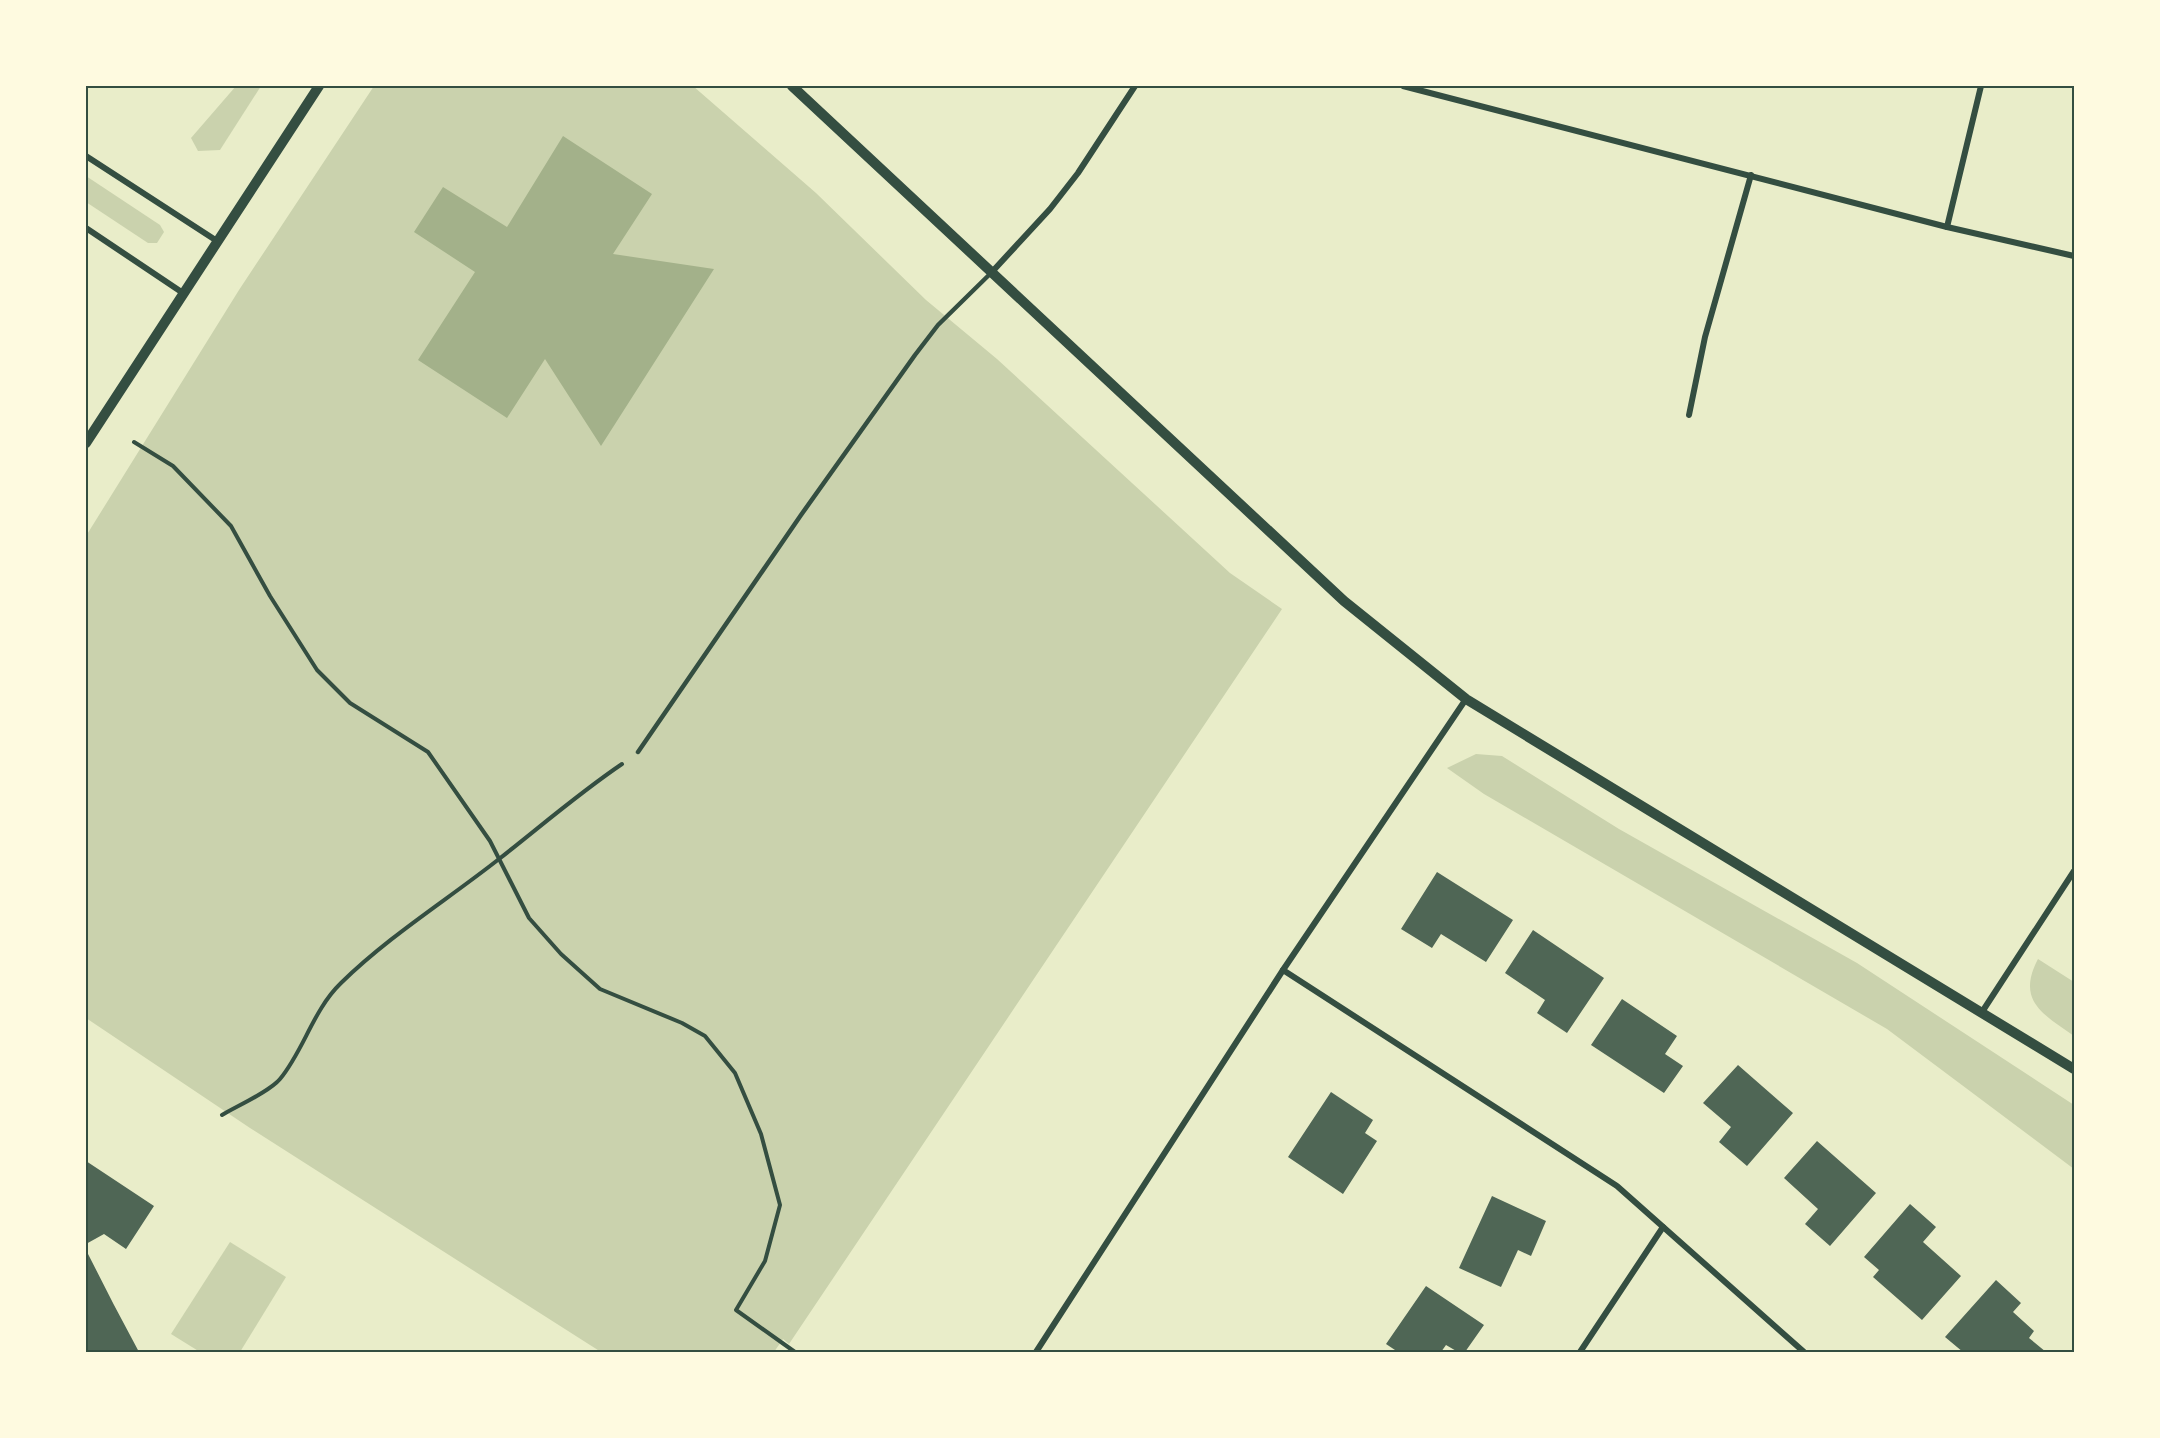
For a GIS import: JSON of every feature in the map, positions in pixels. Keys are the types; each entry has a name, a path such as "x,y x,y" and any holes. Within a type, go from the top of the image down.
{"street":[{"path":"86,443 319,86"},
{"path":"792,86 1344,600 1397,646 1466,699 2074,1070"},
{"path":"992,273 1050,209 1078,173 1135,86"},
{"path":"1403,86 1947,227 2074,256"},
{"path":"1947,227 1981,86"},
{"path":"86,156 217,241"},
{"path":"1689,415 1705,337 1751,175"},
{"path":"86,228 183,293"},
{"path":"1036,1353 1283,970 1466,699"},
{"path":"1982,1012 2074,872"},
{"path":"1283,970 1617,1186 1804,1353"},
{"path":"1580,1353 1663,1227"}],"lane":[{"path":"638,752 801,515 915,355 938,325 992,273"}],"path":[{"path":"134,442 173,466 231,526 270,596 317,670 350,703 428,752 490,841 529,918 561,954 600,989 682,1023 705,1036 735,1073 761,1134 780,1205 765,1261 736,1310 795,1353"},
{"path":"222,1115 278,1081 297,1055 315,1017 339,984 404,930 499,859 585,789 638,752"}],"shaded area":[{"path":"236,86 261,86 220,150 198,151 191,138"},
{"path":"374,86 693,86 816,193 926,300 997,359 1230,573 1282,609 789,1344 783,1339 774,1352 601,1352 250,1128 86,1018 86,536 239,290"},
{"path":"563,136 652,194 613,254 714,269 601,446 545,359 507,418 418,360 475,272 414,232 443,187 507,227"},
{"path":"86,176 160,225 164,232 157,243 148,243 86,202"},
{"path":"1476,754 1502,756 1619,829 1857,963 2074,1105 2074,1169 1887,1029 1484,794 1447,768"},
{"path":"2038,959 2074,982 2074,1036 2052,1021 2036,1005 2030,986"},
{"path":"230,1242 286,1277 240,1352 200,1352 171,1334"}],"building":[{"path":"1437,872 1513,920 1486,962 1441,934 1432,948 1401,929"},
{"path":"1533,930 1604,978 1567,1033 1537,1013 1545,1000 1505,973"},
{"path":"1622,999 1677,1036 1665,1054 1683,1066 1664,1093 1591,1045"},
{"path":"1738,1065 1793,1113 1747,1166 1719,1142 1731,1127 1703,1103"},
{"path":"1331,1092 1373,1120 1365,1133 1377,1141 1343,1194 1288,1157"},
{"path":"1817,1141 1876,1193 1830,1246 1805,1224 1818,1209 1784,1178"},
{"path":"86,1161 154,1206 126,1249 104,1234 86,1244"},
{"path":"1492,1196 1546,1221 1531,1256 1518,1250 1501,1287 1459,1268"},
{"path":"1910,1204 1936,1227 1923,1242 1961,1276 1922,1320 1873,1277 1879,1270 1864,1257"},
{"path":"86,1250 114,1305 139,1352 86,1352"},
{"path":"1996,1280 2021,1303 2013,1312 2034,1331 2029,1338 2046,1352 1963,1352 1945,1337"},
{"path":"1426,1286 1484,1325 1465,1352 1458,1352 1446,1345 1441,1352 1398,1352 1386,1344"}]}
